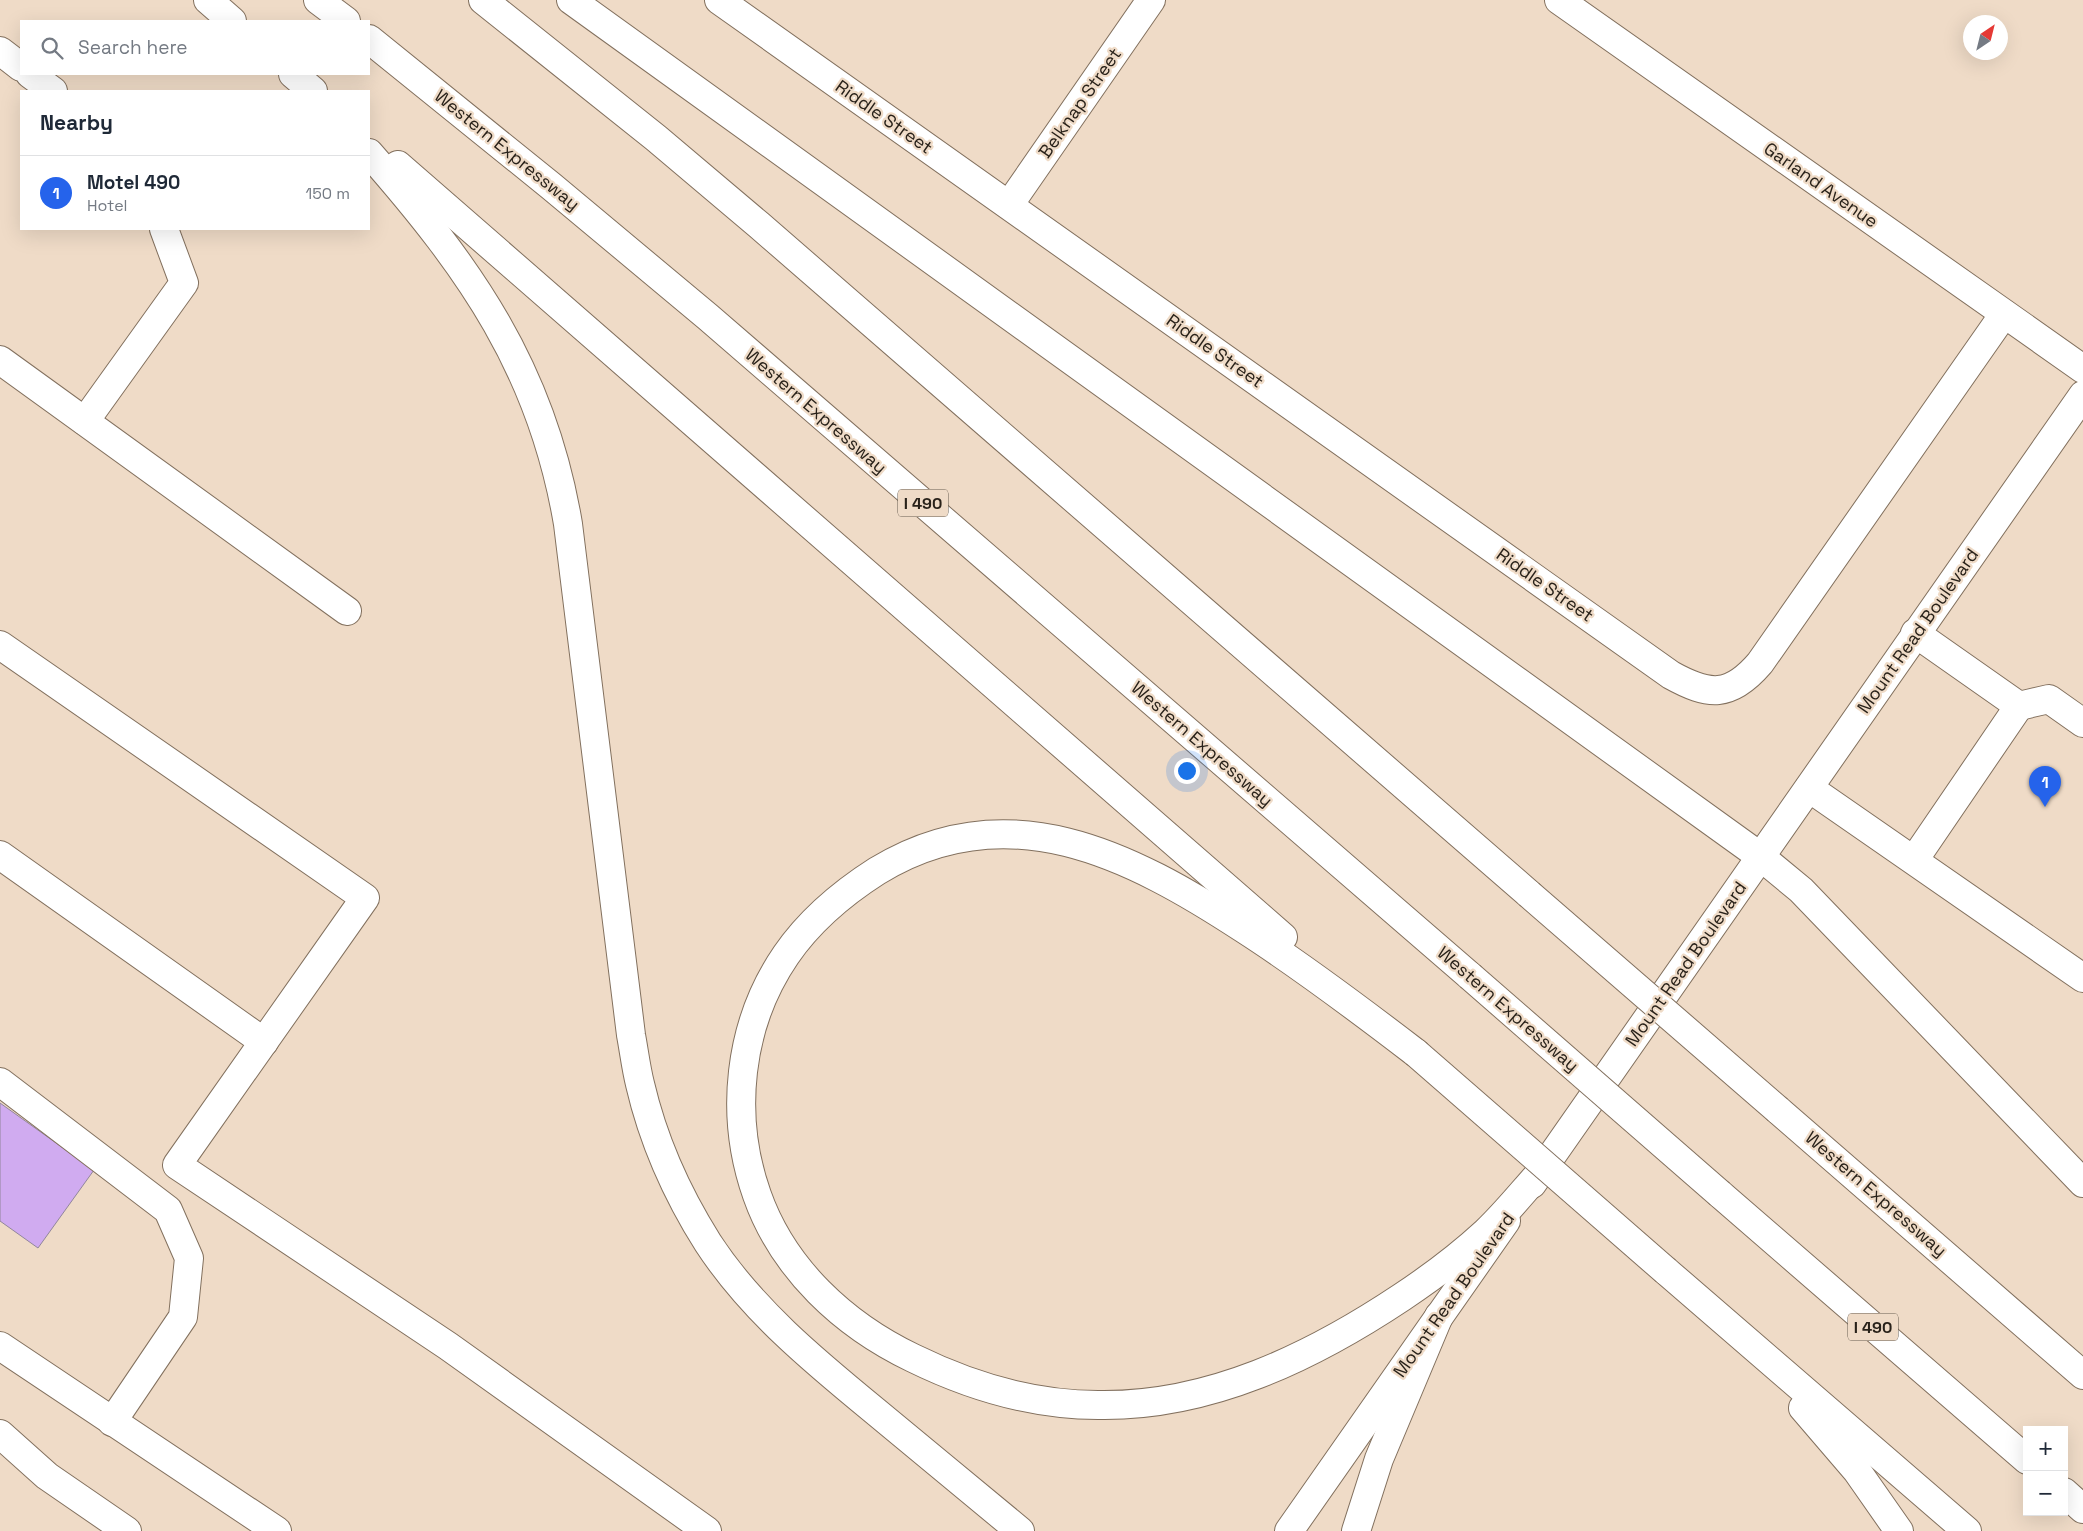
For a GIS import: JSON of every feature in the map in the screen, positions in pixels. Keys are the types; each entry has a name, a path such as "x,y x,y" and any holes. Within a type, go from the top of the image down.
{"main road":[{"path":"208,0 231,20"},
{"path":"318,0 345,20"},
{"name":"Western Expressway","path":"483,0 640,126 759,225 2083,1374"},
{"path":"571,0 1761,856 1801,890 2083,1183"},
{"name":"Riddle Street","path":"719,0 1671,674 1693,686 1716,690 1729,689 1740,683 1760,663 2004,314"},
{"name":"Belknap Street","path":"1009,205 1151,0"},
{"name":"Garland Avenue","path":"1559,0 2083,369"},
{"name":"Western Expressway","path":"370,40 552,186 708,317 2023,1457"},
{"path":"0,52 20,67"},
{"path":"31,75 52,90"},
{"path":"294,75 311,90"},
{"path":"370,141 1666,1271 1967,1531"},
{"path":"370,154 436,232 483,299 520,365 553,456 568,524 631,1035 640,1083 648,1111 656,1137 674,1181 709,1244 737,1281 772,1320 858,1397 1020,1531"},
{"path":"85,421 184,283 164,230"},
{"path":"0,360 347,611"},
{"name":"Mount Read Boulevard","path":"1289,1531 2083,396"},
{"path":"1916,633 2019,706"},
{"path":"0,645 365,898 177,1165 448,1346 707,1531"},
{"path":"1914,860 2019,706 2049,699 2083,724"},
{"path":"1809,788 2083,978"},
{"path":"1416,1053 1339,994 1269,945 1187,892 1150,872 1113,856 1051,838 1010,834 974,837 922,850 887,865 838,897 796,941 775,972 750,1027 741,1089 742,1130 750,1174 772,1231 800,1272 842,1314 894,1349 936,1370 963,1380 1035,1399 1096,1405 1162,1401 1204,1392 1271,1370 1327,1343 1404,1296 1466,1250 1488,1230 1538,1175"},
{"path":"0,855 264,1042"},
{"path":"0,1082 168,1210 189,1258 183,1317 112,1422"},
{"path":"1666,1271 1801,1406 1827,1435 1857,1471 1899,1531"},
{"path":"1356,1531 1393,1421 1439,1316"},
{"path":"0,1346 277,1531"},
{"path":"0,1434 47,1476 127,1531"},
{"path":"2068,1496 2083,1509"}],"building":[{"path":"0,1103 94,1170 38,1248 0,1221"}],"place":[{"name":"Motel 490","path":"2045,807"}]}
